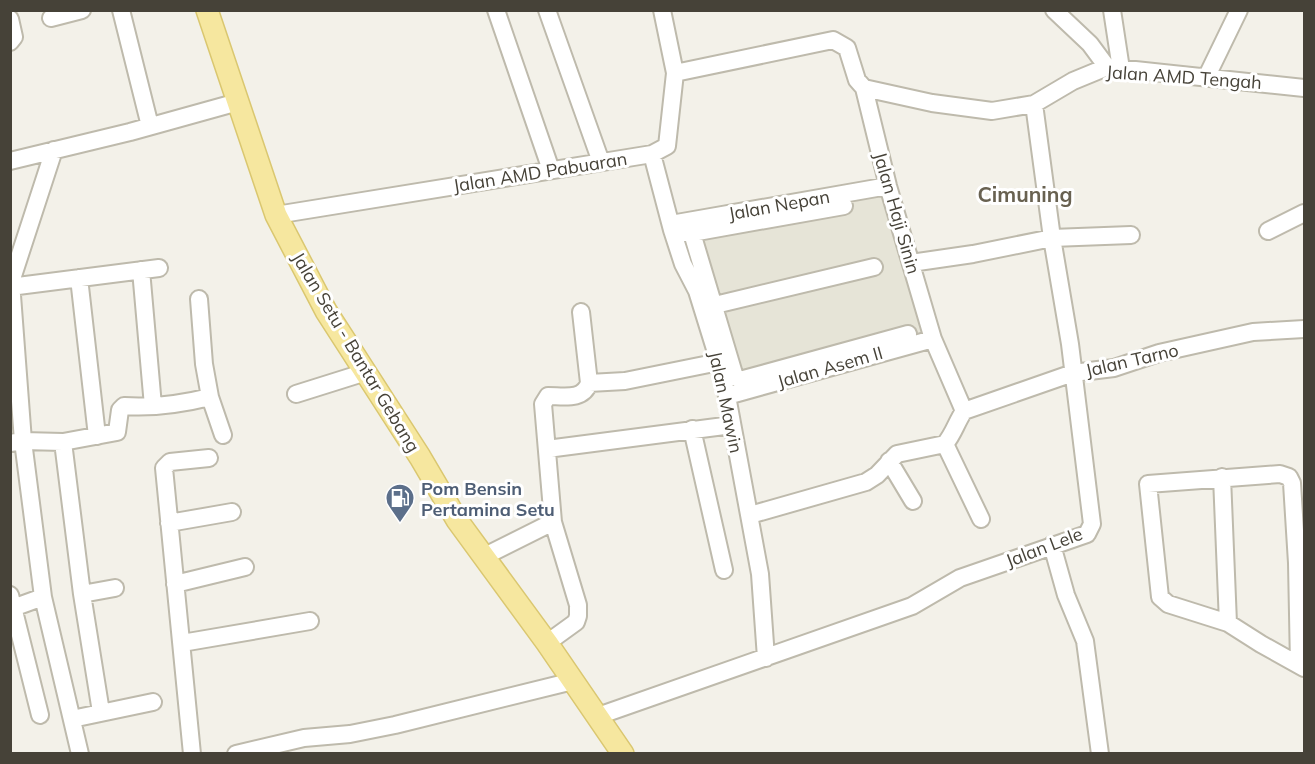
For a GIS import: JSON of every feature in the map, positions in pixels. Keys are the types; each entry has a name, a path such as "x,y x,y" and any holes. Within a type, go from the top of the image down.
{"main road":[{"name":"Jalan Setu - Bantar Gebang","path":"207,10 276,215 326,310 420,457 457,520 622,753"}],"street":[{"path":"51,18 82,10"},
{"path":"122,10 150,126"},
{"path":"496,10 551,170"},
{"path":"548,10 601,162"},
{"name":"Jalan AMD Pabuaran","path":"276,215 652,154 667,146 675,73 662,10"},
{"path":"1054,10 1114,68"},
{"path":"1112,10 1114,68"},
{"path":"1206,78 1239,10"},
{"path":"10,19 14,37 10,42"},
{"path":"675,73 833,40 847,48 857,80 864,88"},
{"name":"Jalan AMD Tengah","path":"864,88 932,103 992,111 1034,104 1094,71 1114,68 1305,88"},
{"name":"Jalan Haji Sinin","path":"864,88 888,186 933,339 964,411"},
{"path":"10,161 238,102"},
{"name":"Jalan Lele","path":"598,716 912,606 960,578 1087,534 1092,524 1070,345 1052,238 1034,104"},
{"path":"54,150 11,282 17,442 43,597 80,753"},
{"name":"Jalan Mawin","path":"652,154 671,227 683,264 697,291 727,396 760,574 766,658"},
{"name":"Jalan Nepan","path":"671,227 888,186"},
{"path":"671,227 679,233 692,233 844,206"},
{"path":"1268,231 1305,213"},
{"path":"692,233 735,377 740,380 908,334"},
{"path":"911,263 973,254 1052,238 1131,235"},
{"path":"715,305 874,267"},
{"path":"11,287 159,268"},
{"path":"141,270 153,406"},
{"path":"79,278 97,436"},
{"path":"199,299 204,364 210,397 223,435"},
{"path":"546,643 576,622 578,616 578,605 553,522 543,404 544,399 548,396 580,395 589,383 581,312"},
{"name":"Jalan Tarno","path":"964,411 1073,373 1114,368 1159,353 1253,332 1305,329"},
{"name":"Jalan Asem II","path":"727,396 933,339"},
{"path":"589,383 625,381 719,362"},
{"path":"296,394 366,372"},
{"path":"17,442 63,442 117,432 122,407 190,402 210,397"},
{"path":"750,514 866,482 877,475 897,454 945,444 953,434 955,425 964,411"},
{"path":"547,449 732,425"},
{"path":"692,429 724,570"},
{"path":"63,442 82,594 101,712"},
{"path":"945,444 981,519"},
{"path":"192,753 164,468 170,462 209,458"},
{"path":"889,461 913,501"},
{"path":"1280,474 1289,477 1292,483 1301,563 1302,658 1261,644 1228,623 1168,604 1160,597 1148,484 1222,477 1280,474"},
{"path":"1222,477 1228,623"},
{"path":"169,523 232,512"},
{"path":"483,557 553,522"},
{"path":"1052,545 1066,595 1085,641 1100,753"},
{"path":"176,584 245,567"},
{"path":"82,594 115,588"},
{"path":"40,715 11,604 43,597"},
{"path":"182,643 310,621"},
{"path":"236,753 304,738 350,734 395,725 573,681"},
{"path":"72,719 153,702"}],"shaded area":[{"path":"886,193 925,334 734,390 678,238"}],"place":[{"name":"Pom Bensin Pertamina Setu","path":"400,524"}],"district":[{"name":"Cimuning","path":"1025,194"}]}
